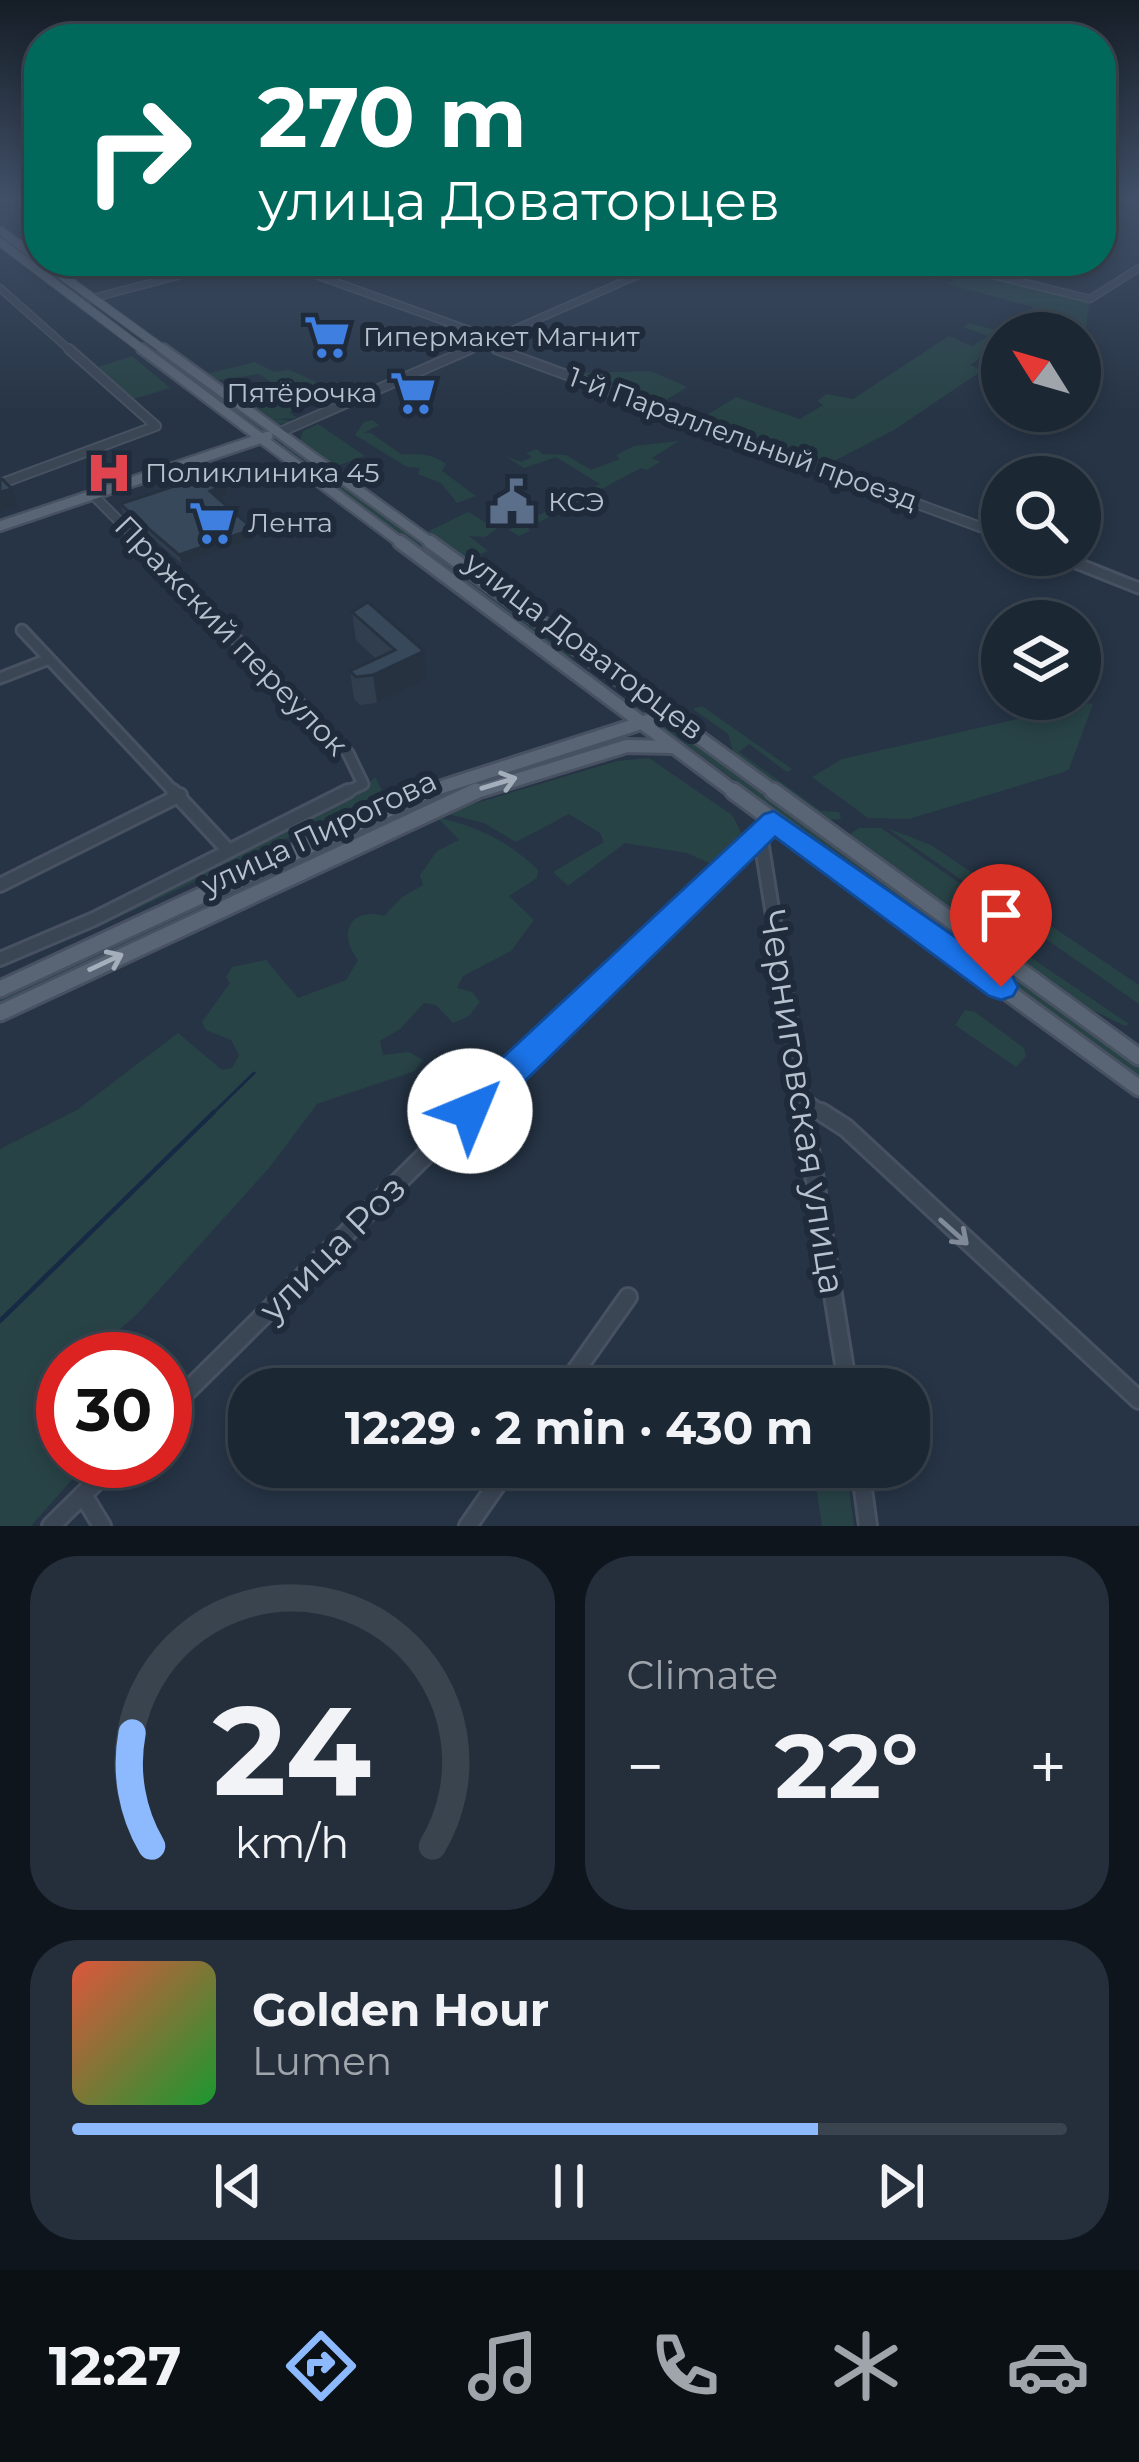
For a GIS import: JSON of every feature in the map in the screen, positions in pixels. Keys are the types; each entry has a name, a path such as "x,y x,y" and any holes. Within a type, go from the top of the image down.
{"main road":[{"name":"улица Доваторцев","path":"44,276 644,725 767,828 1139,1088"},
{"name":"улица Доваторцев","path":"62,276 1139,1057"},
{"path":"0,526 278,433"},
{"name":"улица Пирогова","path":"0,989 388,807 487,768 666,715"},
{"name":"улица Пирогова","path":"0,1012 483,788 626,746 674,748"},
{"path":"388,807 402,823"}],"street":[{"path":"994,276 1083,299 1096,298 1134,271"},
{"path":"78,302 176,276"},
{"path":"318,276 494,340"},
{"path":"278,433 637,276"},
{"path":"0,288 155,424 101,450 0,484"},
{"name":"1-й Параллельный проезд","path":"483,344 981,527"},
{"name":"Пражский переулок","path":"93,495 348,753 363,780 357,789 227,849"},
{"path":"1101,573 1139,588"},
{"path":"0,959 94,919 227,849 22,630"},
{"path":"0,678 50,659"},
{"path":"0,885 180,795"},
{"name":"Черниговская улица","path":"767,828 802,1100 845,1368"},
{"name":"улица Роз","path":"192,1386 538,1044 767,828"},
{"path":"94,919 107,940"},
{"path":"802,1100 846,1128 1139,1400"},
{"path":"578,1368 628,1297"},
{"path":"51,1526 89,1488"},
{"path":"468,1526 494,1488"},
{"path":"863,1488 868,1526"},
{"path":"82,1495 102,1526"}],"green space":[{"path":"959,276 991,276 1089,303 1088,312 1026,312 1033,307 947,284"},
{"path":"969,323 981,326 981,333 963,327"},
{"path":"949,336 972,346 981,340 981,357 970,365 981,371 894,430 828,464 702,418 736,397 800,419 823,405 817,401 827,394 853,399"},
{"path":"132,356 170,388 133,399 98,367"},
{"path":"255,362 274,372 290,370 351,398 325,410 300,399 287,403 296,409 289,412 297,418 275,419 301,422 277,424 253,408 263,389 274,384 259,374 219,380 206,374"},
{"path":"651,371 687,387 661,403 580,373"},
{"path":"364,422 379,425 363,433 371,433 401,454 440,460 446,464 442,471 476,496 457,503 441,483 418,474 420,468 407,467 355,435"},
{"path":"318,424 365,456 334,467 300,441 303,431"},
{"path":"679,441 652,458 660,462 647,470 641,468 519,536 509,530 600,484 556,457 524,468 505,456 521,462 532,457 526,453 537,449 542,454 566,455 591,470 620,459 616,455 634,446"},
{"path":"287,444 576,656 568,657 281,446"},
{"path":"468,512 497,529 485,537 469,536 488,551 467,559 427,532"},
{"path":"702,706 792,769 787,772 749,744 739,752 821,811 839,812 841,819 826,820 742,759 733,751 728,734 693,709"},
{"path":"1013,720 1087,720 1064,772 909,819 868,818 812,777 842,759"},
{"path":"664,723 1139,1067 1139,1078 661,726"},
{"path":"649,758 732,815 744,838 713,865 687,853 625,843 568,886 553,872 604,842 600,833 569,814 516,842 484,823 443,813 617,761"},
{"path":"375,777 383,793 104,924 168,881 363,789"},
{"path":"387,817 386,825 0,1008 0,996"},
{"path":"437,817 491,836 538,870 537,878 509,896 534,920 511,951 463,976 457,988 472,992 480,1002 469,1016 453,1023 436,1005 424,1003 400,1029 380,1041 383,1055 409,1052 423,1060 415,1071 317,1104 269,1168 117,1332 36,1332 36,1488 65,1488 31,1526 0,1526 0,1149 77,1110 178,1033 222,1070 232,1068 239,1055 231,1040 206,1030 202,1022 230,983 226,977 232,967 266,960 298,998 346,980 358,960 348,940 350,924 363,915 384,916 423,885 420,875 437,851 459,840"},
{"path":"859,828 881,828 1015,922 999,936 1129,1024 1084,1006 854,841 850,834"},
{"path":"887,828 931,845 1139,985 1139,1004"},
{"path":"965,1010 975,1012 1024,1048 1026,1056 1016,1067 955,1025"},
{"path":"816,1488 849,1488 854,1526 822,1526"}],"building":[{"path":"211,474 225,486 210,491 253,529 179,555 120,504"},
{"path":"368,602 424,651 373,675 356,677 350,671 395,650 352,612"}],"waterway":[{"path":"211,1115 254,1073"},
{"path":"0,1321 214,1112"}],"place":[{"name":"Гипермакет Магнит","path":"327,337"},
{"name":"Пятёрочка","path":"413,393"},
{"name":"Поликлиника 45","path":"109,473"},
{"name":"КСЭ","path":"512,502"},
{"name":"Лента","path":"212,523"}],"route":[{"path":"470,1111 774,821 1001,987"}]}
